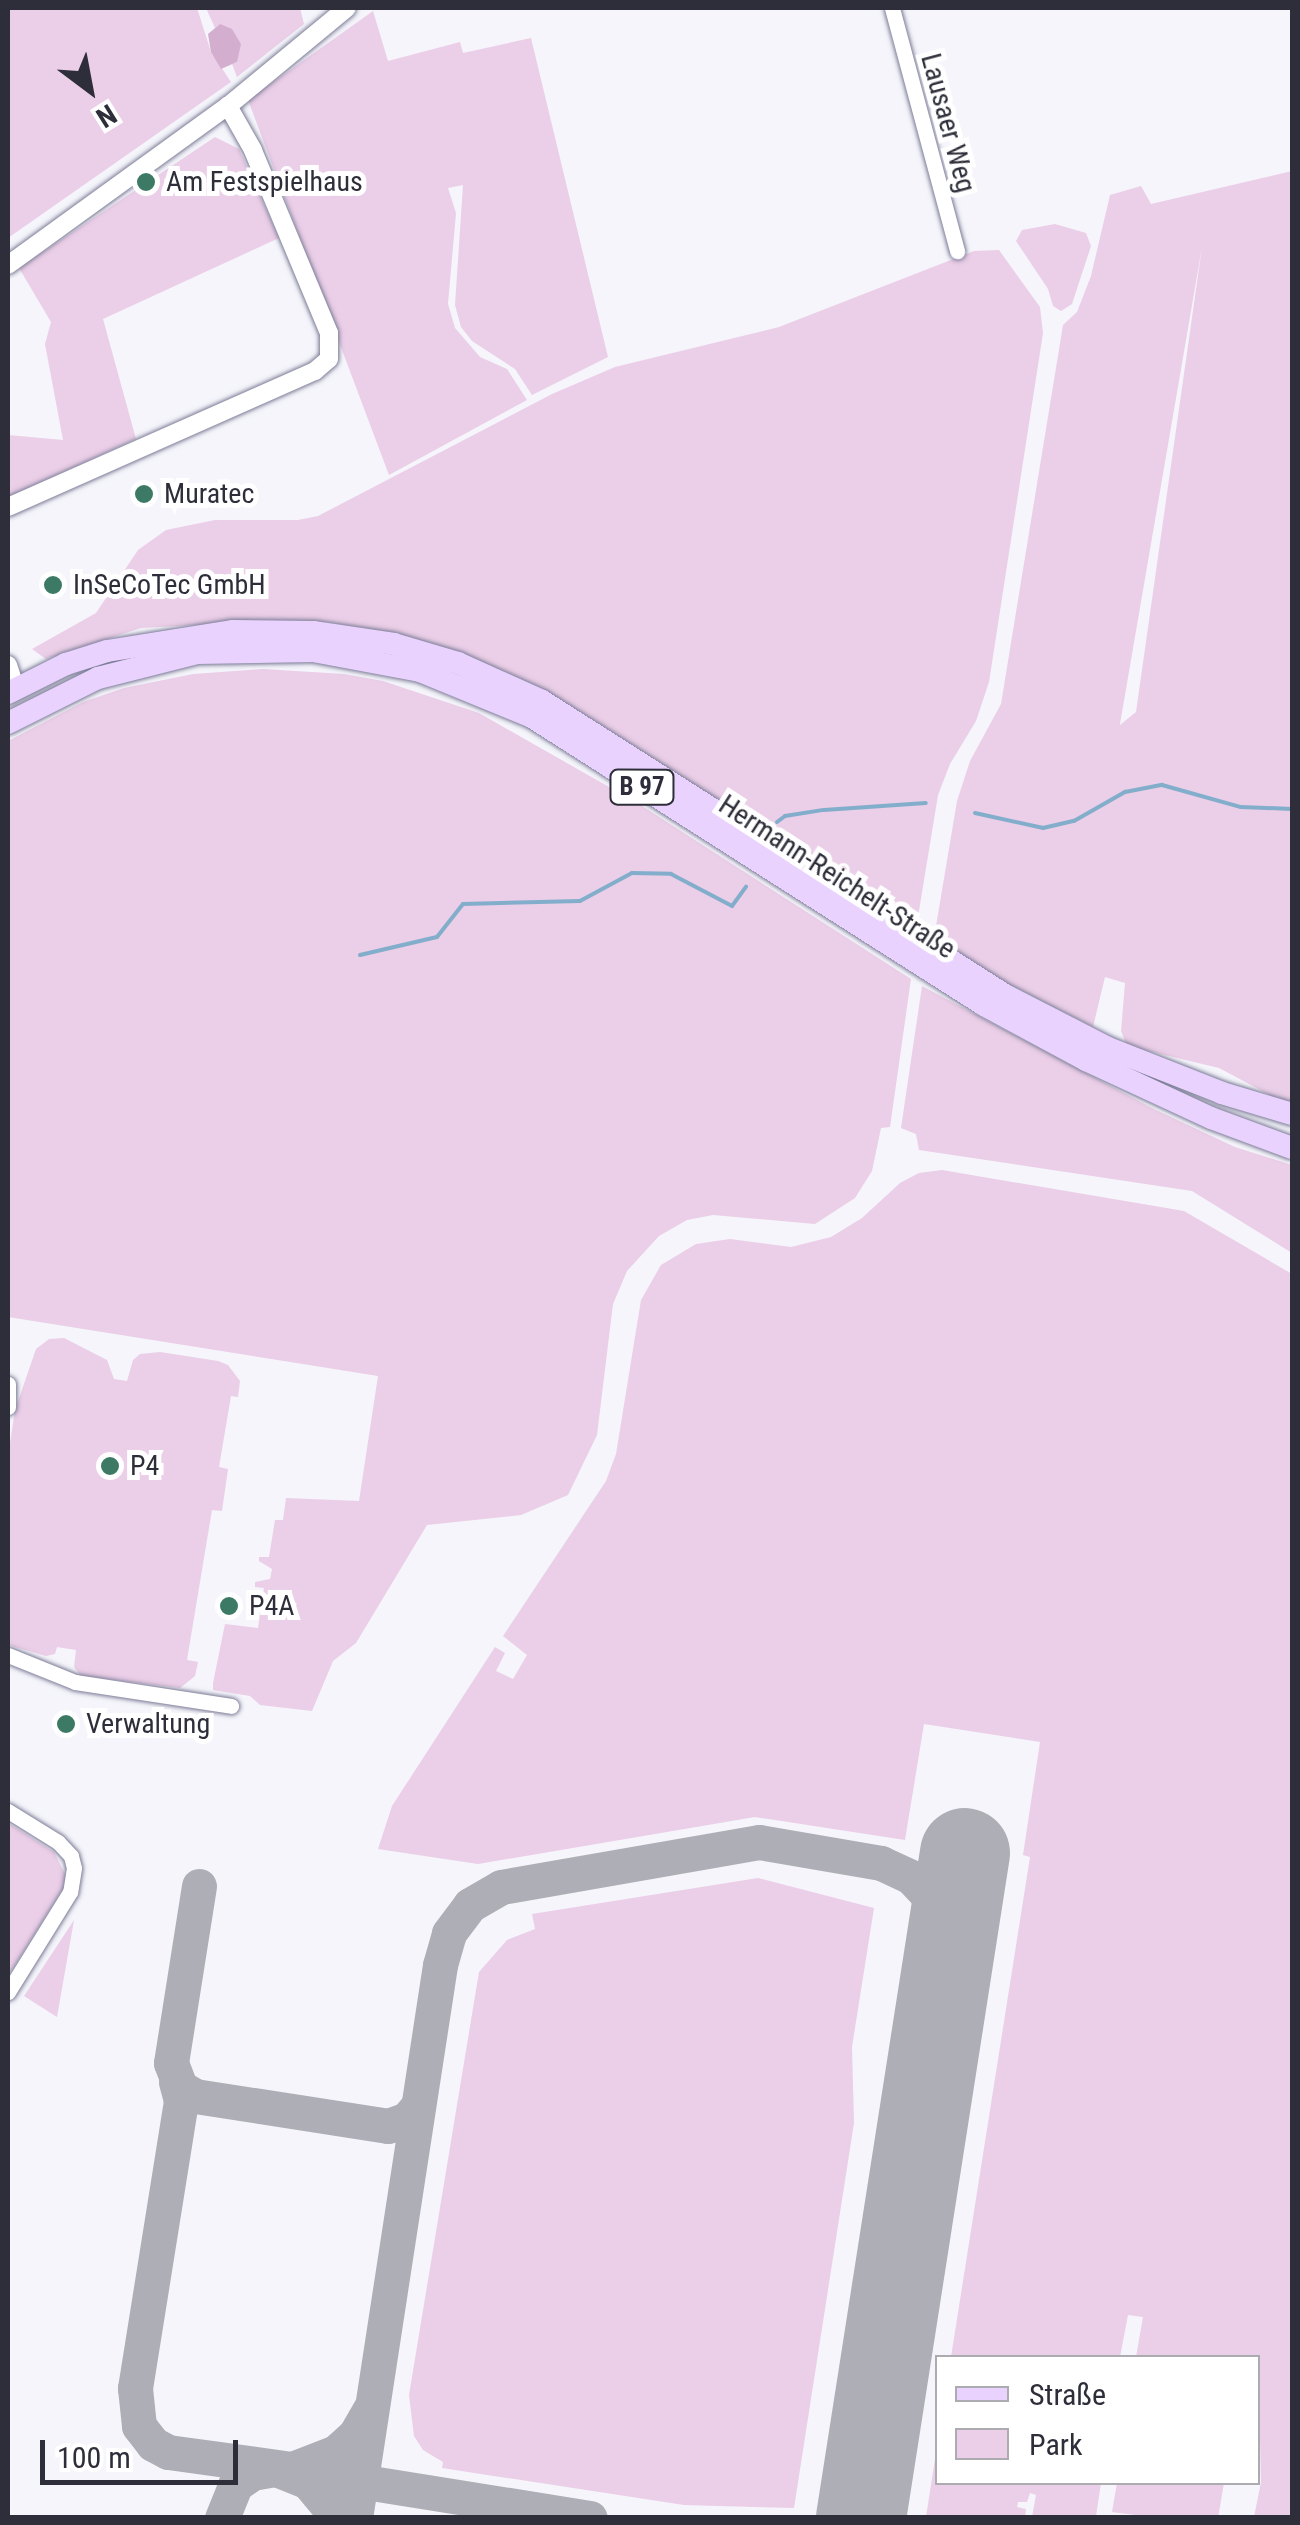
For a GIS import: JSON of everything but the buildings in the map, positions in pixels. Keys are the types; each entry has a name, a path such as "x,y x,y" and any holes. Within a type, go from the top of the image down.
{"main road":[{"name":"Hermann-Reichelt-Straße","path":"12,691 106,651 232,631 314,632 394,644 458,664 542,702 1005,995 1108,1048 1222,1093 1292,1114"},
{"name":"Hermann-Reichelt-Straße","path":"17,718 126,668 235,650 356,656 451,681 506,704 574,743 984,1005 1086,1060 1229,1126 1292,1148"},
{"name":"B 97","path":"12,691 17,718"}],"street":[{"path":"8,265 228,106 347,8"},
{"name":"Lausaer Weg","path":"892,8 957,250"},
{"path":"8,507 315,371 329,358 328,333 254,150 228,106"},
{"path":"8,665 12,691"},
{"path":"8,1408 9,1385"},
{"path":"8,1655 76,1682 231,1706"},
{"path":"8,1810 58,1842 72,1856 74,1868 70,1892 8,1992"}],"green space":[{"path":"8,8 197,8 211,52 231,82 8,238"},
{"path":"206,8 300,8 304,24 237,77 232,64 237,62 220,24 215,28"},
{"path":"373,11 388,61 460,42 463,53 531,38 608,357 532,395 515,369 472,341 461,327 455,305 463,185 448,188 456,213 448,304 455,328 480,357 507,369 527,400 389,475 248,100"},
{"path":"215,137 239,149 279,238 103,319 136,439 8,497 8,435 63,440 45,344 51,322 19,268"},
{"path":"1292,171 1292,1107 1219,1068 1127,1046 1121,1031 1125,983 1105,977 1093,1027 1004,982 934,938 957,801 970,761 1001,704 1063,325 1077,312 1091,276 1110,195 1141,186 1151,204","holes":["1202,247 1136,712 1120,725"]},
{"path":"1055,224 1086,233 1091,246 1072,304 1061,311 1053,306 1048,289 1016,241 1022,230"},
{"path":"999,250 1040,307 1043,333 989,682 976,721 950,764 938,795 917,923 912,926 385,632 327,622 235,623 141,628 46,659 32,649 96,613 138,550 166,530 215,520 298,520 318,516 552,394 615,367 779,327 974,251"},
{"path":"263,669 344,674 383,681 479,713 639,804 911,979 890,1127 881,1128 872,1171 855,1198 815,1224 713,1215 687,1220 659,1236 627,1271 613,1304 597,1435 568,1495 521,1515 427,1525 356,1643 333,1661 312,1711 260,1705 250,1696 213,1690 213,1683 225,1624 258,1628 264,1588 255,1587 255,1582 270,1579 272,1569 259,1557 269,1557 275,1520 283,1520 286,1498 359,1501 378,1376 8,1317 8,741 83,702 124,688 193,674"},
{"path":"922,986 1154,1109 1235,1147 1292,1165 1292,1253 1192,1191 919,1150 916,1134 901,1128"},
{"path":"942,1170 1184,1211 1292,1274 1292,2517 1254,2517 1261,2482 1260,2355 1136,2355 1143,2317 1128,2315 1120,2355 951,2355 1030,1857 1023,1855 1040,1742 924,1724 905,1840 755,1817 478,1864 378,1849 392,1806 495,1647 505,1653 496,1671 513,1679 527,1655 503,1636 606,1481 616,1454 641,1300 661,1265 696,1244 730,1239 791,1247 831,1237 862,1218 900,1183 919,1173"},
{"name":"P4","path":"64,1338 107,1360 114,1379 127,1381 133,1360 140,1354 160,1352 218,1361 228,1365 240,1381 238,1397 231,1396 219,1467 228,1469 222,1511 212,1510 187,1660 198,1662 195,1676 180,1688 81,1676 74,1667 76,1650 57,1647 55,1654 46,1656 8,1645 8,1456 15,1410 36,1349 49,1339"},
{"path":"8,1823 54,1852 66,1876 64,1887 8,1976"},
{"path":"758,1878 874,1908 852,2047 854,2123 794,2508 684,2505 442,2468 443,2462 423,2450 414,2436 409,2395 479,1972 507,1940 535,1929 532,1914"},
{"path":"74,1920 57,2017 24,1996"},
{"path":"935,2459 935,2485 1101,2485 1096,2516 1105,2517 1032,2517 1036,2495 1030,2493 1027,2502 1018,2502 1017,2507 1026,2509 1025,2517 926,2517"},
{"path":"1116,2485 1224,2485 1218,2518 1112,2512"}],"shaded area":[{"path":"220,24 232,29 241,44 237,62 221,69 211,52 208,34"}],"waterway":[{"path":"975,813 1043,828 1074,821 1125,792 1162,785 1241,807 1292,809"},
{"path":"777,822 785,816 824,810 926,803"},
{"path":"360,955 437,937 463,904 580,901 632,873 671,874 732,906 746,887"}],"taxiway":[{"path":"355,2518 440,1965 449,1933 470,1905 501,1887 759,1842 881,1863 911,1877 926,1893 943,1923 945,1978"},
{"path":"199,1886 171,2063 180,2087 195,2096 388,2126 407,2119 418,2106"},
{"path":"176,2082 181,2101 135,2388 139,2426 153,2444 168,2452 292,2469 336,2452 355,2435 369,2411"},
{"path":"222,2518 235,2485 252,2473 274,2469"},
{"path":"276,2469 308,2482 338,2518"},
{"path":"846,2518 867,2476"},
{"path":"340,2478 590,2518"}],"runway":[{"path":"861,2518 965,1853"}],"place":[{"name":"Am Festspielhaus","path":"146,182"},
{"name":"Muratec","path":"144,494"},
{"name":"InSeCoTec GmbH","path":"53,585"},
{"name":"P4","path":"110,1466"},
{"name":"P4A","path":"229,1606"},
{"name":"Verwaltung","path":"66,1724"}]}
